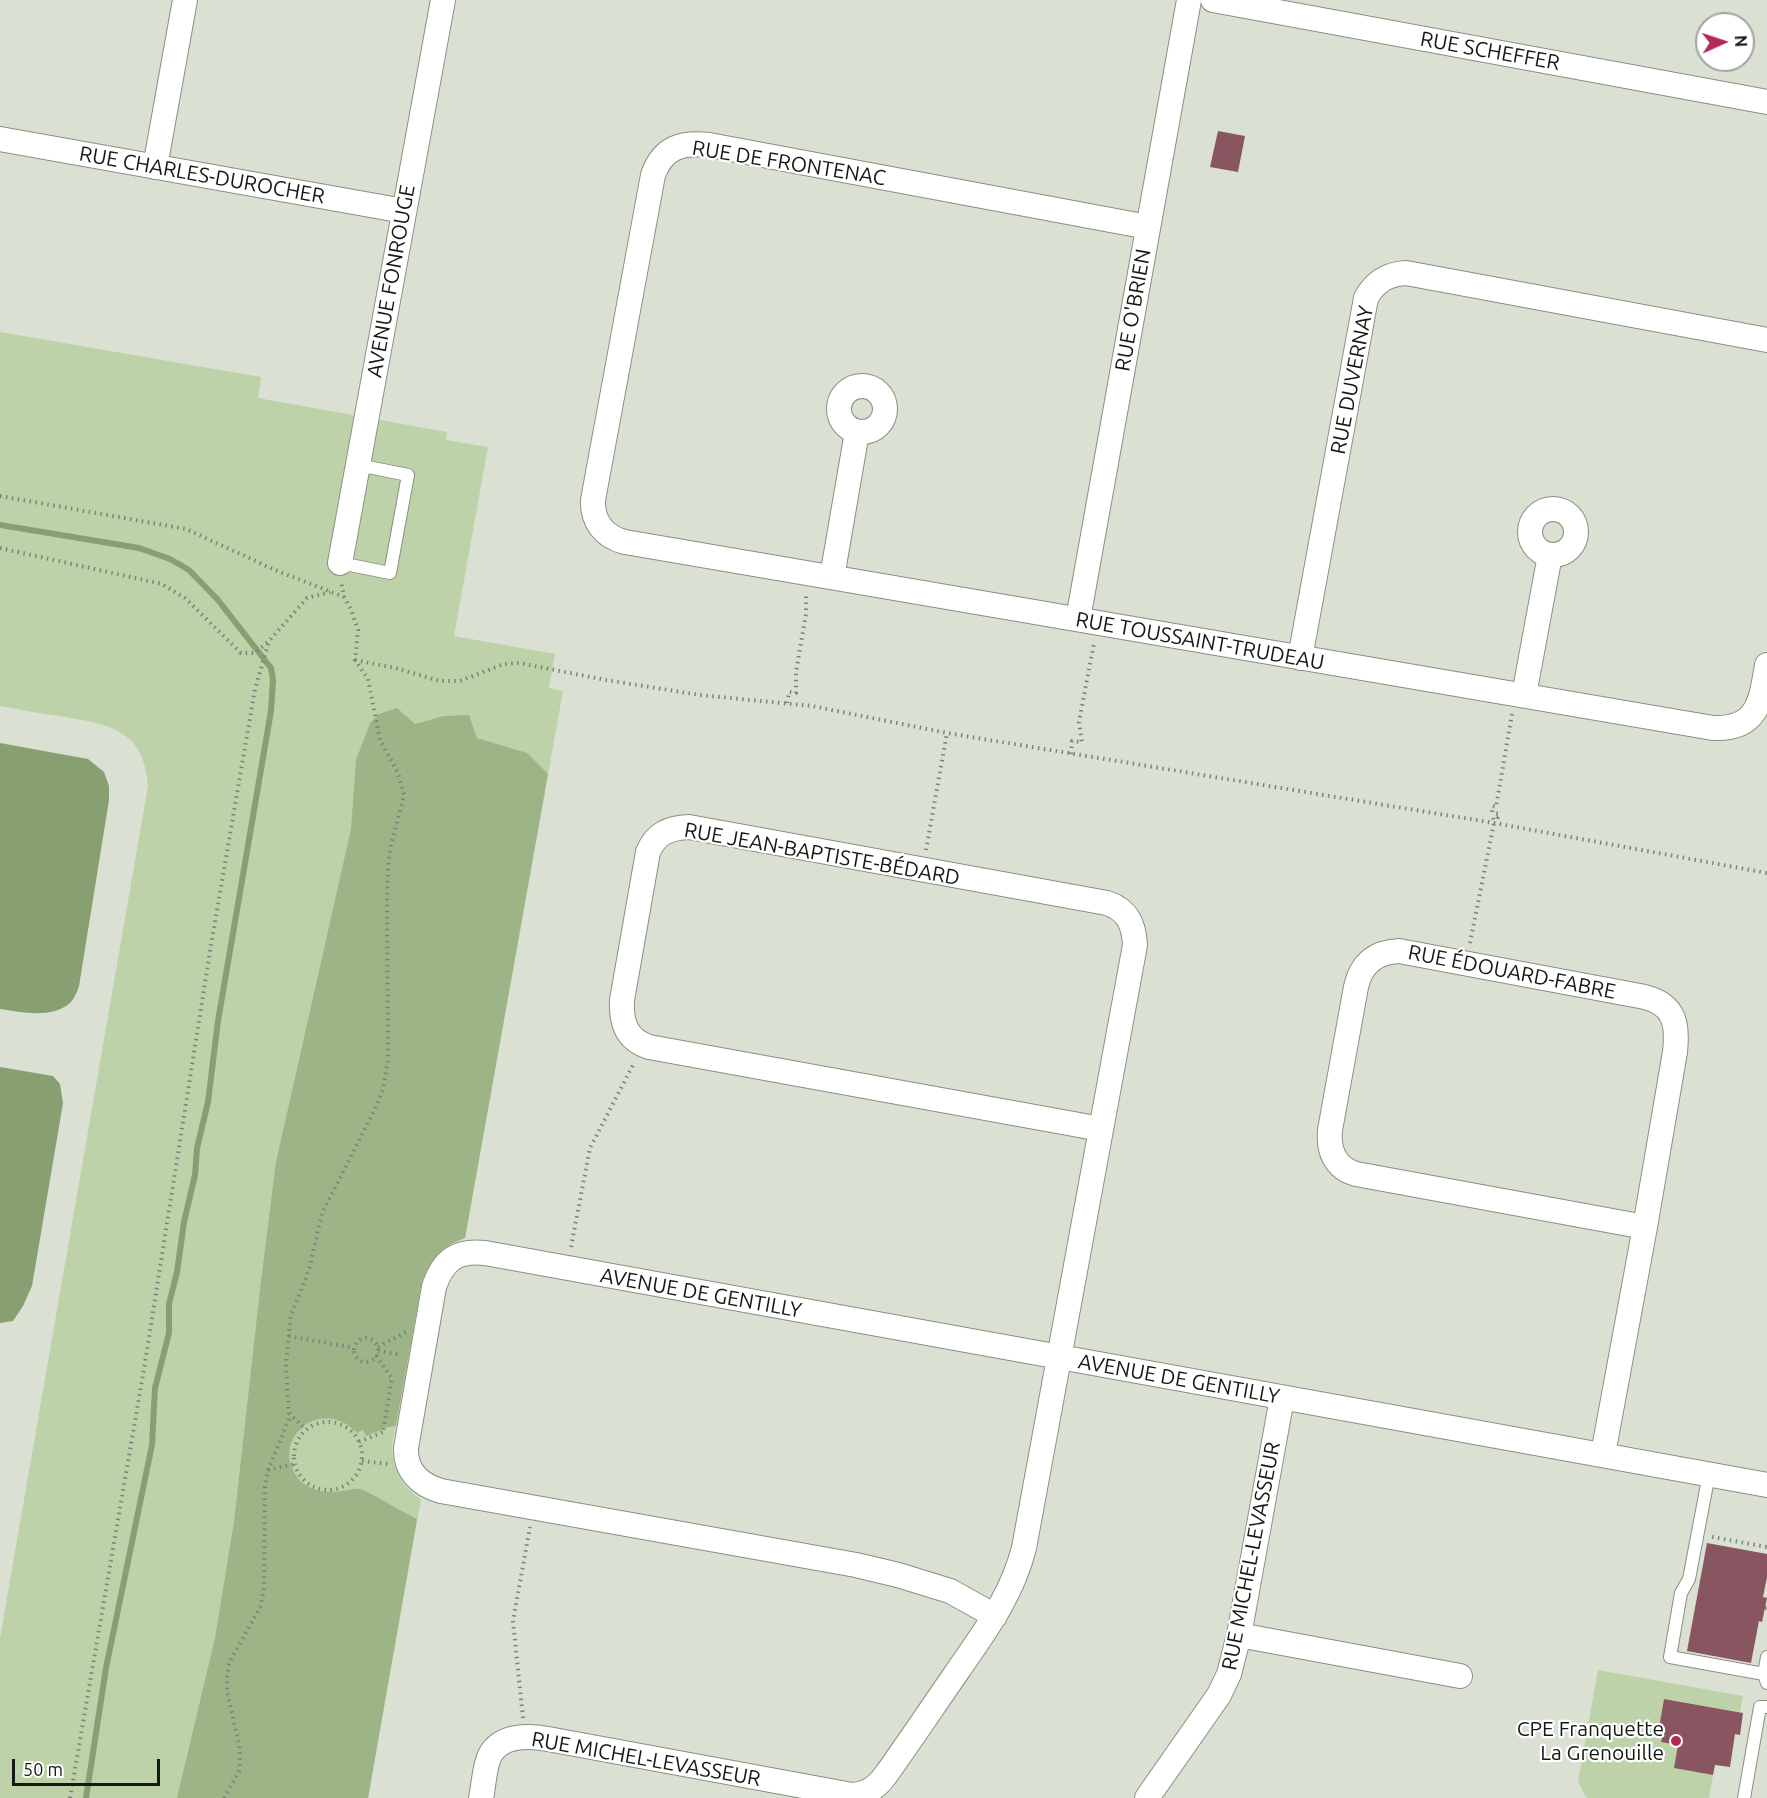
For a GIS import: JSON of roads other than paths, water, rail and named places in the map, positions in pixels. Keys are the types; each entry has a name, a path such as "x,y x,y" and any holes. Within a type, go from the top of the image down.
{"street":[{"path":"155,167 184,0"},
{"name":"AVENUE FONROUGE","path":"340,563 443,0"},
{"name":"RUE O'BRIEN","path":"1078,619 1190,0"},
{"name":"RUE SCHEFFER","path":"1213,0 1767,102"},
{"name":"RUE CHARLES-DUROCHER","path":"0,139 404,211"},
{"name":"RUE DE FRONTENAC","path":"598,525 594,518 593,500 653,175 661,159 674,148 688,144 710,145 1148,227"},
{"name":"RUE DUVERNAY","path":"1300,658 1366,298 1378,282 1396,274 1406,273 1767,340"},
{"path":"832,577 857,432"},
{"name":"RUE TOUSSAINT-TRUDEAU","path":"598,525 612,537 625,542 1300,658 1519,701 1723,728 1742,723 1757,710 1767,665"},
{"path":"1519,701 1550,555"},
{"name":"RUE JEAN-BAPTISTE-BÉDARD","path":"1058,1358 1101,1129 1135,945 1131,923 1124,911 1116,906 689,827 666,831 655,839 648,852 622,1000 621,1011 625,1028 635,1040 649,1047 1101,1129"},
{"name":"RUE ÉDOUARD-FABRE","path":"1603,1454 1645,1227 1677,1038 1674,1018 1663,1004 1645,997 1399,951 1378,956 1366,964 1358,977 1330,1130 1331,1152 1339,1165 1356,1174 1645,1227"},
{"name":"AVENUE DE GENTILLY","path":"995,1616 950,1591 856,1565 441,1491 425,1484 418,1479 408,1464 406,1448 434,1287 442,1268 454,1258 468,1252 485,1253 1767,1485"},
{"name":"RUE MICHEL-LEVASSEUR","path":"481,1798 491,1754 509,1740 526,1737 548,1739 844,1794 860,1794 873,1789 885,1776 995,1616 1014,1582 1022,1557 1058,1358"},
{"name":"RUE MICHEL-LEVASSEUR","path":"1147,1798 1219,1695 1229,1674 1239,1635 1282,1398"},
{"path":"1239,1635 1460,1677"}],"lane":[{"path":"340,563 390,573 408,475 358,465"},
{"path":"1709,1474 1689,1579 1681,1593 1670,1657 1765,1678 1767,1657"},
{"path":"1744,1798 1760,1707 1767,1707"}],"waterway":[{"path":"0,525 139,548 170,559 189,570 218,600 271,668 273,680 271,711 218,1021 208,1102 197,1148 195,1175 169,1304 169,1333 155,1388 152,1445 106,1668 86,1798"}],"place":[{"name":"CPE Franquette La Grenouille","path":"1676,1741"}]}
